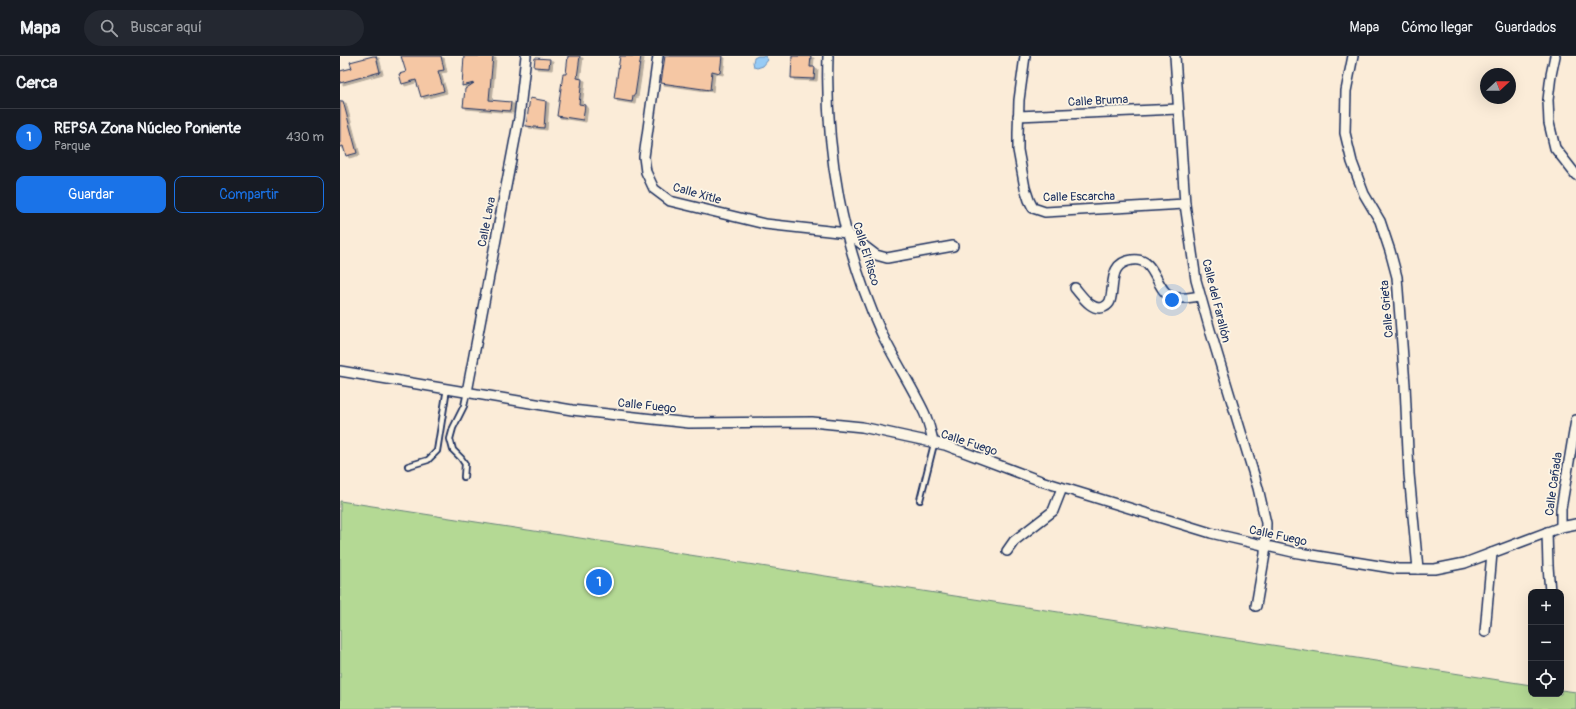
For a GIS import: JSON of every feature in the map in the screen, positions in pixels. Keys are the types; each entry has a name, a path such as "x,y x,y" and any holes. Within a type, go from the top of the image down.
{"street":[{"name":"Calle Lava","path":"467,392 519,118 526,56"},
{"name":"Calle Xitle","path":"658,56 644,157 646,172 654,190 670,201 765,224 846,233"},
{"name":"Calle El Risco","path":"828,56 827,81 830,148 838,198 846,233 868,301 881,332 925,413 934,444"},
{"name":"Calle Escarcha","path":"1025,56 1018,116 1018,150 1025,188 1033,208 1045,212 1185,204"},
{"name":"Calle del Farallón","path":"1174,56 1185,204 1191,254 1200,296 1258,488 1266,523 1266,545 1256,606"},
{"name":"Calle Grieta","path":"1353,56 1346,91 1345,133 1352,162 1364,194 1380,221 1397,276 1405,385 1409,474 1418,569"},
{"path":"1555,56 1548,100 1549,123 1555,148 1576,175"},
{"name":"Calle Bruma","path":"1018,116 1178,109"},
{"path":"846,233 876,255 888,258 953,246"},
{"path":"1075,288 1095,308 1106,307 1110,302 1114,275 1116,271 1124,263 1133,259 1143,262 1153,271 1162,289 1172,297 1186,298 1200,296"},
{"name":"Calle Fuego","path":"340,371 572,410 689,423 812,422 862,427 934,444 945,445 1062,488 1212,533 1343,561 1398,570 1435,569 1465,563 1561,527 1576,524"},
{"name":"Calle Cañada","path":"1561,527 1561,509 1576,420"},
{"path":"1007,552 1014,541 1053,511 1062,488"},
{"path":"1548,532 1550,589"},
{"path":"1485,632 1492,553"}],"lane":[{"path":"408,466 428,460 438,451 447,388"},
{"path":"464,477 465,468 463,461 453,450 450,439 453,428 464,406 467,392"},
{"path":"920,500 934,444"}],"green space":[{"path":"340,501 1528,685 1528,697 1564,697 1564,690 1576,692 1576,709 340,709"}],"water":[{"path":"758,56 765,56 768,60 763,66 757,68 754,67 753,62 754,58"}],"building":[{"path":"376,56 380,72 340,83 340,71 352,68 350,62"},
{"path":"401,56 441,56 444,70 438,71 444,91 421,97 416,80 402,84 399,74 406,72"},
{"path":"464,56 493,56 489,100 511,102 510,111 463,107 465,89 474,83 462,86"},
{"path":"568,56 580,56 577,78 582,79 579,104 585,105 583,120 557,116 563,74 566,74"},
{"path":"620,56 641,56 635,95 633,95 632,102 614,99"},
{"path":"665,56 722,56 720,73 712,71 710,90 661,83"},
{"path":"792,56 811,56 810,67 815,67 814,79 791,78"},
{"path":"535,58 550,59 549,68 534,67"},
{"path":"530,98 546,101 544,128 526,126"},
{"path":"340,101 343,101 357,153 346,156 343,146 340,147"}],"place":[{"name":"REPSA Zona Núcleo Poniente","path":"599,582"}]}
